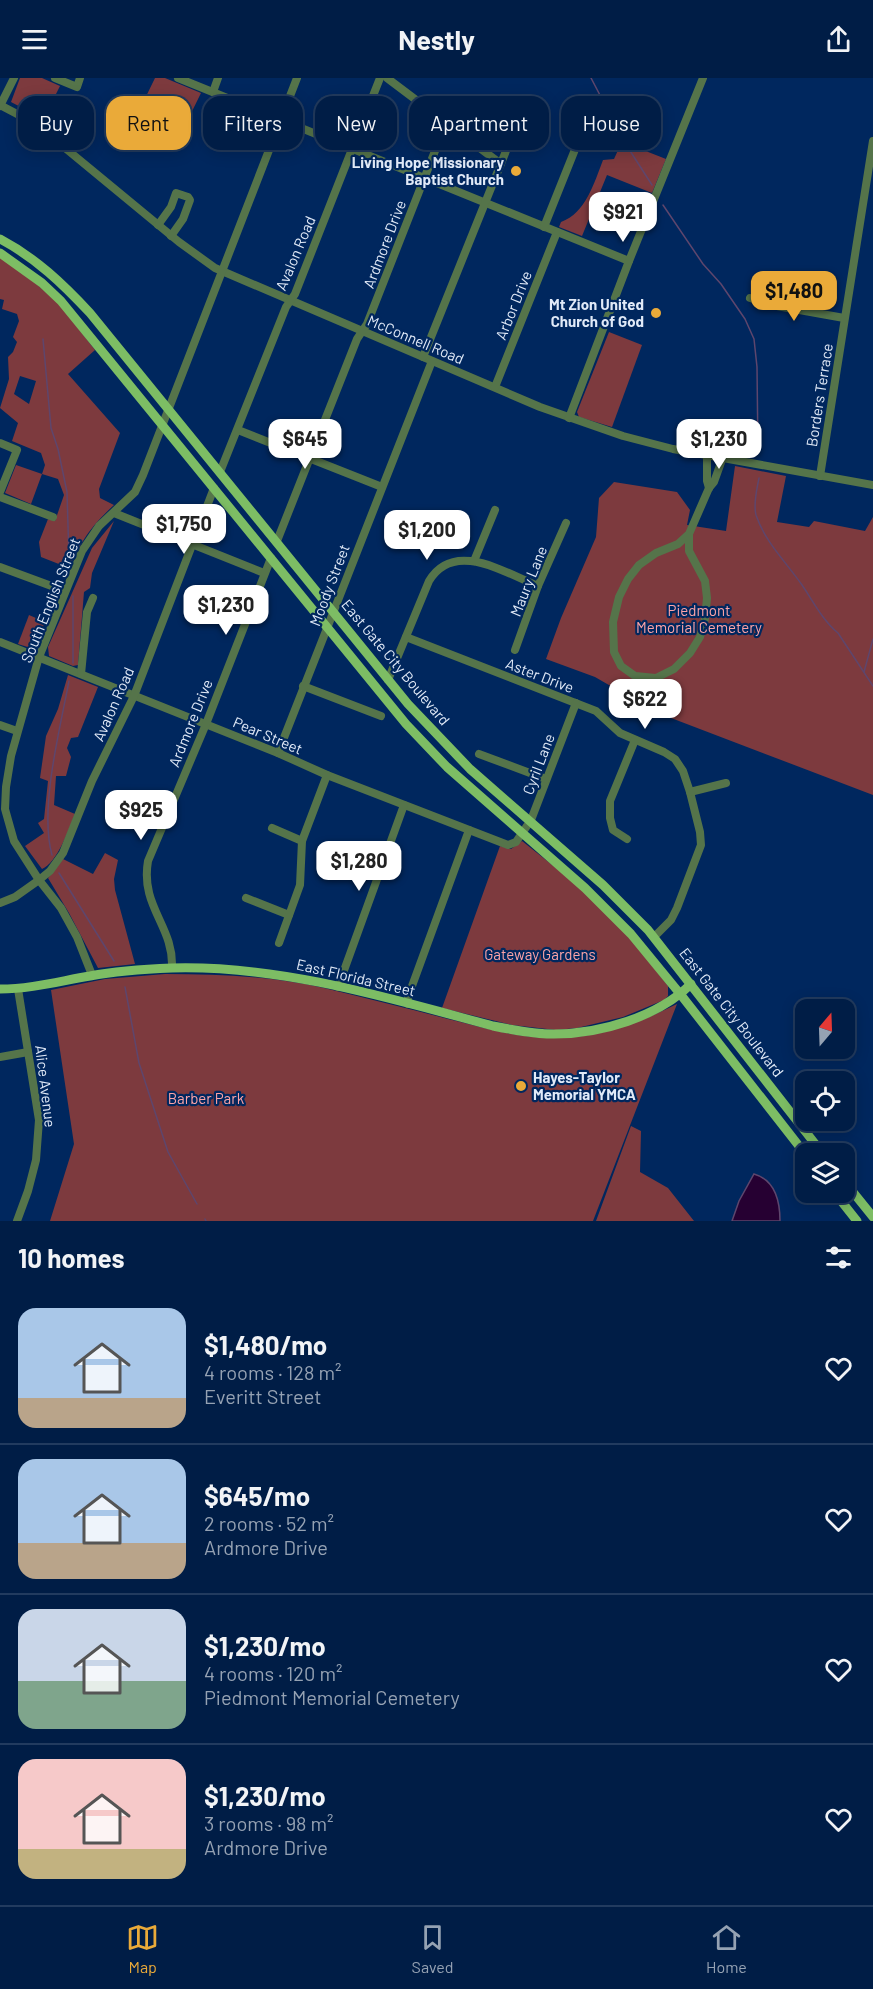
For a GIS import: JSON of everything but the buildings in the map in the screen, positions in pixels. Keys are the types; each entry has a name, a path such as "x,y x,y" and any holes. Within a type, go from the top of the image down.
{"main road":[{"name":"East Gate City Boulevard","path":"0,239 43,267 68,288 334,610 388,680 470,769 603,885 651,934 815,1143"},
{"name":"East Gate City Boulevard","path":"0,253 42,283 61,301 406,724 447,767 572,877 631,934 797,1143"},
{"path":"128,382 156,410 163,412 169,409"},
{"path":"163,424 173,423 179,427 202,450"},
{"path":"296,589 307,596 322,613 330,615 334,610"},
{"path":"328,628 339,627 364,649"},
{"path":"572,877 575,874 585,876 651,934"},
{"name":"East Florida Street","path":"0,989 18,989 92,975 172,968 267,973 338,987 507,1029 554,1034 607,1027 649,1012 681,995 692,984"},
{"path":"855,1195 873,1217"},
{"path":"843,1203 857,1221"}],"street":[{"path":"0,106 14,78"},
{"path":"55,78 77,87 80,78"},
{"path":"178,78 222,96"},
{"path":"213,92 218,78"},
{"name":"South English Street","path":"289,96 297,78"},
{"name":"Avalon Road","path":"373,96 380,78"},
{"path":"387,78 411,96"},
{"path":"569,418 703,78"},
{"name":"McConnell Road","path":"0,106 36,124 198,257 290,300 569,418 634,440 873,485"},
{"name":"Borders Terrace","path":"820,476 873,141"},
{"name":"South English Street","path":"92,975 77,937 61,908 39,880 14,840 5,809 6,787 17,731 39,657 65,591 90,537 135,492 224,271 268,150"},
{"name":"Avalon Road","path":"220,472 286,307 295,294 352,150"},
{"path":"354,150 629,261"},
{"name":"Ardmore Drive","path":"277,541 357,339 367,324 435,150"},
{"path":"482,150 501,164"},
{"path":"423,357 507,150"},
{"path":"544,227 575,150"},
{"path":"158,225 171,207 176,193 188,197 190,200 183,219 171,236"},
{"name":"Arbor Drive","path":"495,387 557,232"},
{"path":"750,298 777,306 844,318"},
{"name":"Moody Street","path":"278,753 432,361"},
{"path":"238,430 382,487"},
{"path":"0,443 17,450 0,492"},
{"path":"707,455 709,488"},
{"path":"689,534 678,544 656,553 639,565 628,579 619,597 613,622 614,652 621,666 635,676 656,678 674,669 690,653 700,637 705,619 705,581 689,550 689,534 723,458"},
{"name":"Avalon Road","path":"0,903 15,897 39,880 50,871 63,853 92,781 134,696 214,488"},
{"path":"0,497 53,517"},
{"path":"474,561 495,510"},
{"path":"114,513 264,573"},
{"name":"Maury Lane","path":"515,650 538,586 566,523"},
{"name":"Ardmore Drive","path":"172,968 170,943 148,895 146,872 151,849 206,724 271,558"},
{"path":"388,680 434,573 443,565 454,560 474,561 538,586"},
{"path":"0,567 65,591"},
{"path":"81,674 87,612 93,598"},
{"name":"Aster Drive","path":"406,637 596,711 620,733 675,759 683,771 690,792 700,832 700,845 671,920 651,934"},
{"name":"Pear Street","path":"0,642 404,806 508,845 514,844 523,834"},
{"path":"303,686 381,716"},
{"name":"Cyril Lane","path":"523,834 531,820 576,703"},
{"path":"0,725 17,731"},
{"path":"627,839 613,830 609,818 610,801 634,740"},
{"path":"479,754 546,779"},
{"path":"279,943 300,885 302,841 327,775"},
{"path":"690,792 726,783"},
{"path":"338,987 404,806"},
{"path":"272,828 302,841"},
{"path":"408,1004 408,997 468,830"},
{"path":"246,898 289,915"},
{"name":"Alice Avenue","path":"17,1221 36,1160 39,1120 18,989"},
{"path":"0,1057 28,1052"}],"green space":[{"path":"20,78 42,78 60,86 55,96 18,96 18,106 11,102"},
{"path":"155,78 165,78 201,93 191,113 191,96 146,96"},
{"path":"618,150 643,150 666,159 652,193 607,175 582,236 559,227 561,222 570,218 583,204 603,160 614,159"},
{"path":"0,257 39,286 61,306 95,350 68,374 120,433 99,489 100,498 114,505 99,519 88,534 69,568 41,557 39,542 48,519 55,521 64,495 58,479 42,474 45,465 41,453 12,441 18,423 0,408 9,379 8,357 17,342 13,337 19,321 17,314 2,309 4,300 0,299","holes":["20,376 36,381 29,404 14,394"]},
{"path":"609,332 642,345 612,427 579,417 577,412"},
{"path":"16,465 42,474 31,504 5,493"},
{"name":"Piedmont Memorial Cemetery","path":"735,466 786,476 777,522 809,527 814,521 865,531 873,517 873,795 637,705 639,700 595,677 546,659 596,537 599,498 614,482 677,492 690,510 687,525 726,531"},
{"path":"114,521 92,573 90,588 84,592 78,665 73,666 49,656 48,647 92,548"},
{"path":"29,615 45,622 34,649 18,644"},
{"path":"68,675 98,687 78,737 71,738 67,748 71,757 66,776 56,776 54,805 75,814 53,860 42,869 25,846 44,833 38,823 44,819 48,781 40,778 46,736 58,709"},
{"name":"Gateway Gardens","path":"522,841 580,887 632,940 668,986 668,996 664,1000 623,1017 577,1028 556,1030 512,1025 442,1008 500,846 511,849"},
{"path":"105,853 118,860 114,879 115,890 135,964 98,968 48,878 63,859 93,874"},
{"name":"Barber Park","path":"165,974 205,974 304,984 494,1030 541,1038 573,1037 613,1030 677,1004 593,1221 50,1221 74,1144 51,990 105,979"},
{"path":"631,1126 641,1131 640,1172 668,1188 694,1221 596,1221"}],"shaded area":[{"path":"754,1174 767,1181 775,1193 780,1221 732,1221 739,1201"}],"waterway":[{"path":"591,78 625,143 652,185"},
{"path":"663,205 703,264 721,284 745,319 754,339 757,367 758,453"},
{"path":"43,339 51,428 67,492 69,559"},
{"path":"759,478 755,510 760,525 776,551 823,617 838,633 873,686"},
{"path":"73,596 73,663"},
{"path":"864,672 873,639"},
{"path":"52,855 49,836 49,792 69,681"},
{"path":"59,873 114,961"},
{"path":"125,987 139,1063 168,1152 197,1204"}],"place":[{"name":"Living Hope Missionary Baptist Church","path":"516,171"},
{"name":"Mt Zion United Church of God","path":"656,313"},
{"name":"Hayes-Taylor Memorial YMCA","path":"521,1086"}]}
